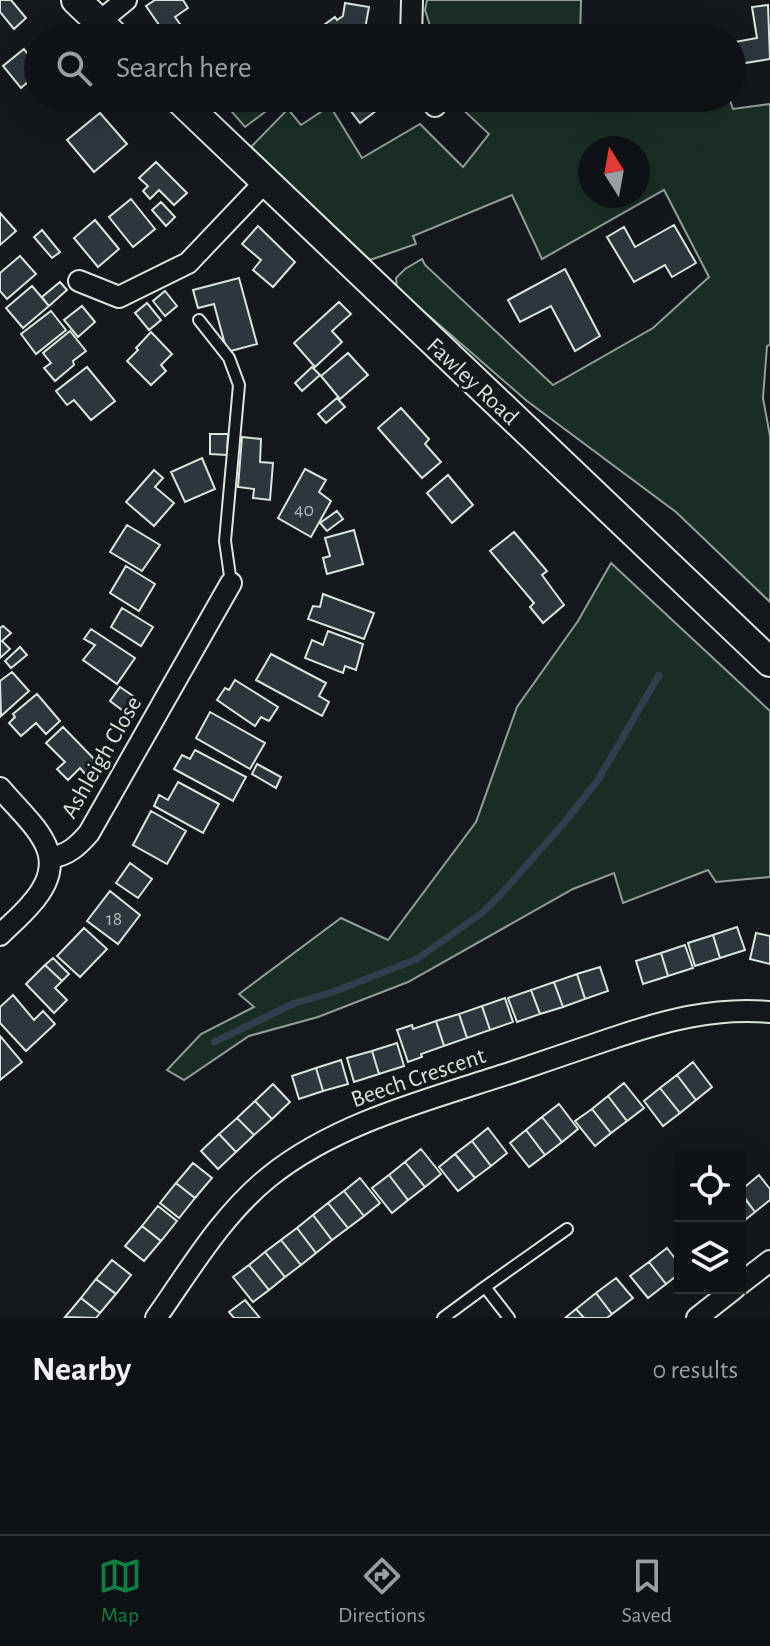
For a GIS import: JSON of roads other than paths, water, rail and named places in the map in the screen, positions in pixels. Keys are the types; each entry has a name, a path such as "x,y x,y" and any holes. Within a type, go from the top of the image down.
{"street":[{"path":"76,0 101,24"},
{"path":"111,24 126,0"},
{"path":"411,24 412,0"},
{"name":"Fawley Road","path":"192,112 770,662"},
{"path":"79,281 119,297 188,263 265,182"},
{"name":"Ashleigh Close","path":"50,858 71,851 89,833 231,583"},
{"path":"0,788 41,837 50,858 50,873 42,890 0,935"},
{"name":"Beech Crescent","path":"157,1318 236,1207 270,1176 332,1136 405,1108 657,1023 717,1011 770,1012"},
{"path":"746,1280 770,1261"},
{"path":"697,1318 728,1294"}],"lane":[{"path":"199,320 229,358 239,385 225,541 231,583"},
{"path":"443,1318 567,1229"},
{"path":"485,1287 509,1318"}],"waterway":[{"path":"214,1042 295,1003 333,992 417,959 482,913 563,824 598,780 659,675"}]}
